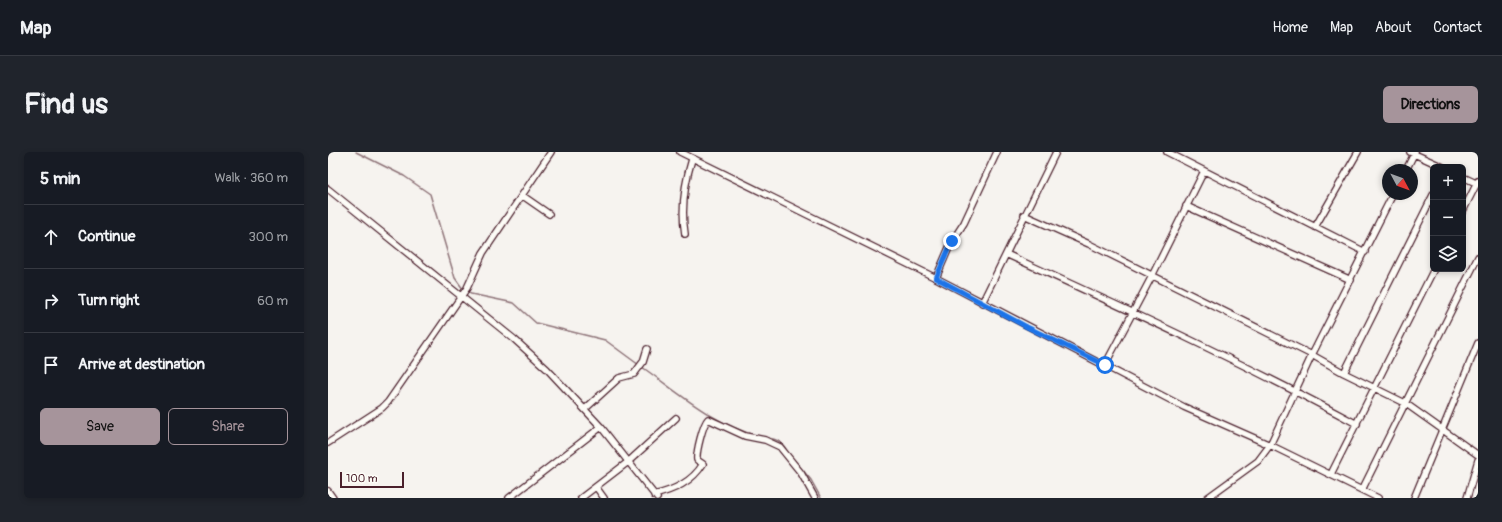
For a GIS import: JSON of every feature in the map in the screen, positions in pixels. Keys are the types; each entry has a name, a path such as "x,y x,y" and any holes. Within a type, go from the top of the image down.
{"street":[{"path":"328,443 385,405 467,288 484,253 551,152"},
{"path":"680,152 936,278 1184,407 1270,445 1378,498"},
{"path":"936,278 951,243 964,223 997,152"},
{"path":"982,303 1056,152"},
{"path":"1167,152 1365,252"},
{"path":"1315,227 1358,152"},
{"path":"1408,164 1413,152 1437,164"},
{"path":"685,234 684,214 688,172 692,159"},
{"path":"1105,365 1152,276 1204,171"},
{"path":"1466,178 1478,183 1466,205"},
{"path":"328,189 462,295 547,369 601,427 656,496 680,487 700,469 703,464 697,460 698,452 705,424 708,419 745,436 765,440 780,447 801,473 815,498"},
{"path":"523,196 549,214"},
{"path":"1207,498 1258,461 1270,445 1312,355 1390,200"},
{"path":"1344,374 1431,200"},
{"path":"1186,206 1351,280"},
{"path":"1024,215 1089,244 1312,355 1344,374 1405,403 1478,455"},
{"path":"1006,254 1295,390 1357,424"},
{"path":"1362,490 1478,257"},
{"path":"1331,474 1357,424 1373,387 1432,272"},
{"path":"1414,498 1478,343"},
{"path":"585,409 619,378 634,374 643,362 647,349"},
{"path":"581,498 628,462 676,418"},
{"path":"509,498 601,427"},
{"path":"1467,498 1478,460"},
{"path":"596,487 604,498"},
{"path":"328,492 333,498"}],"waterway":[{"path":"356,152 404,176 430,194 455,278 463,289"},
{"path":"466,291 471,294 514,303 536,323 605,340 639,365"},
{"path":"642,367 711,416 742,431 758,436"},
{"path":"766,438 774,439 780,442 788,453"},
{"path":"795,461 811,480 821,498"}],"route":[{"path":"952,241 936,278 1060,344 1105,365"}]}
